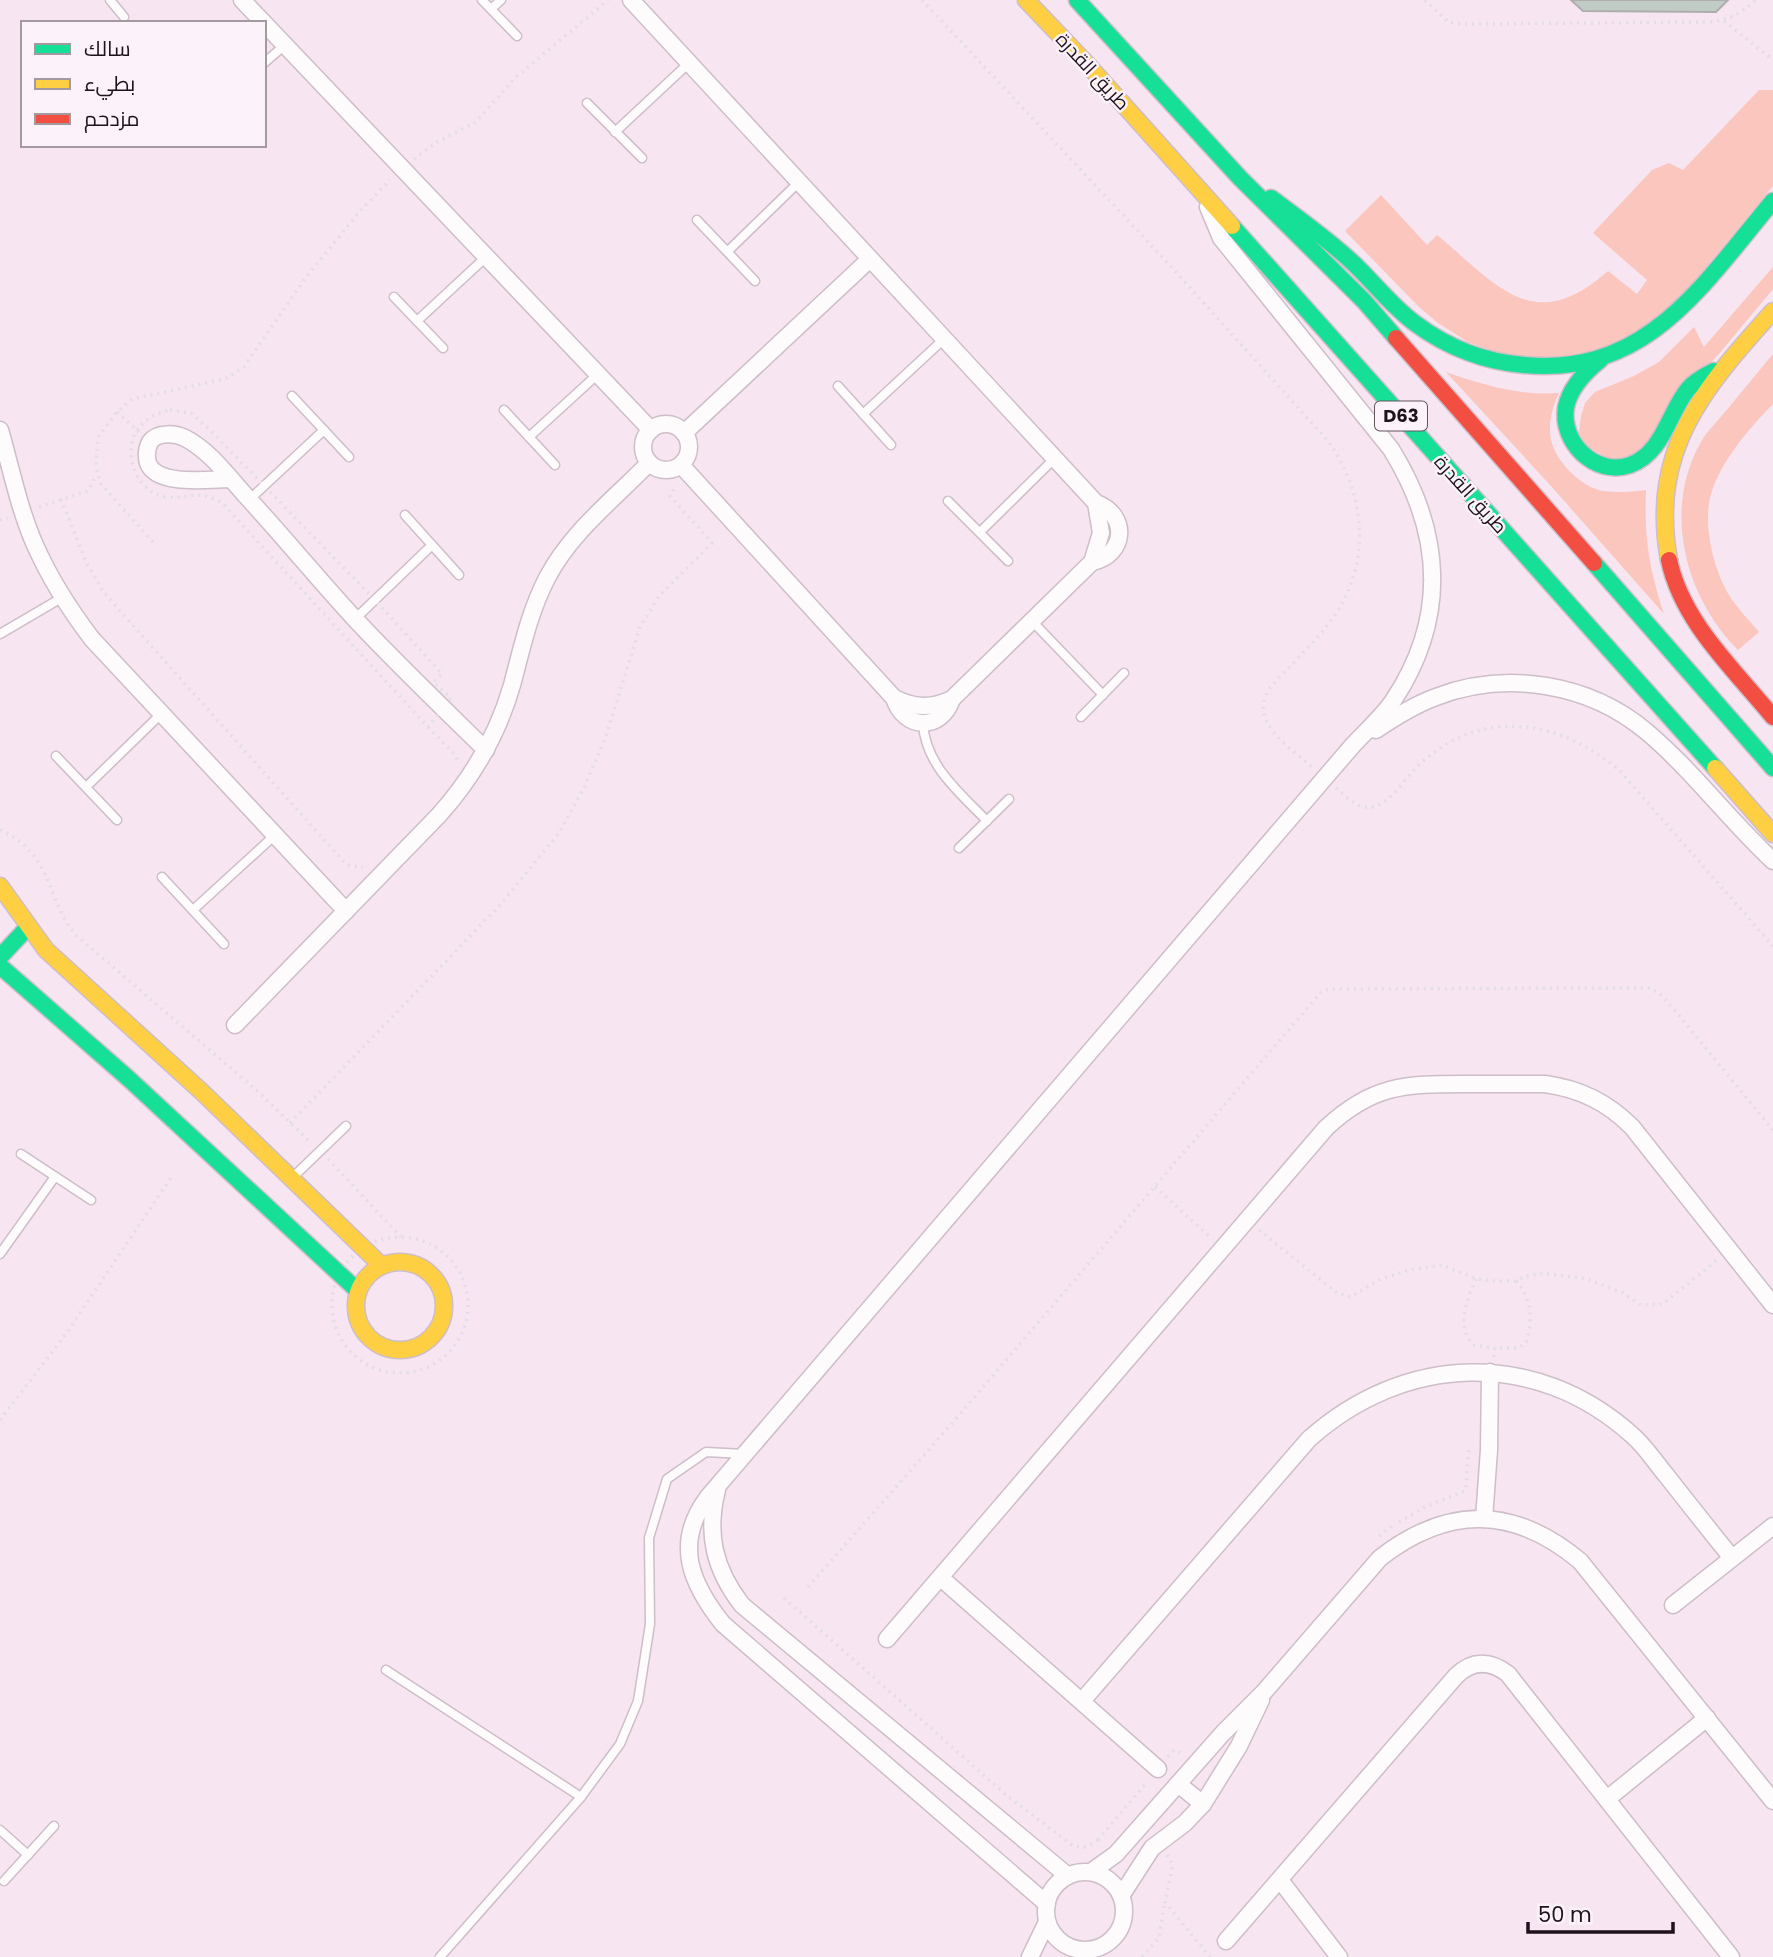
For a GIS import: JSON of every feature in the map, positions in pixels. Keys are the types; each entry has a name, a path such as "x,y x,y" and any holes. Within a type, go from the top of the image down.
{"street":[{"path":"242,0 262,21"},
{"path":"631,0 1096,503 1111,511 1116,518 1120,534 1114,550 1101,560 1092,562 952,699 945,714 931,722 907,719 896,706 894,698"},
{"name":"طريق القدرة","path":"1026,0 1088,65 1773,834"},
{"name":"طريق القدرة","path":"1077,0 1240,178 1364,302 1773,768"},
{"path":"266,25 651,430"},
{"path":"1240,178 1323,237 1415,323 1452,346 1493,361 1537,368 1558,368 1601,359 1625,350 1666,322 1773,201"},
{"path":"1046,1904 723,1625 694,1579 688,1542 700,1507 1391,704 1407,679 1419,651 1428,622 1432,562 1420,503 1407,475 1391,449 1221,238 1209,213 1207,198"},
{"path":"684,433 870,259"},
{"path":"1773,311 1721,369 1694,406 1674,449 1665,495 1666,542 1677,588 1715,647 1773,717"},
{"path":"1601,359 1575,387 1565,408 1565,420 1567,431 1578,451 1597,464 1608,467 1630,465 1650,453 1692,384 1705,374 1721,369"},
{"path":"685,469 689,446 684,433 668,425 651,430 643,446 649,463 661,470 685,469 894,698 913,706 933,706 952,699"},
{"path":"0,429 34,544 63,597 92,639 346,911"},
{"path":"232,479 180,480 162,476 152,470 149,464 147,451 150,442 162,435 184,437 211,457 232,479 250,499 355,619 486,750"},
{"path":"234,1025 453,800 486,750 505,707 527,625 553,566 581,529 649,463"},
{"path":"1353,745 1403,712 1458,690 1501,683 1546,685 1567,690 1608,706 1645,730 1689,772 1773,861"},
{"path":"0,886 46,950 192,1083 382,1266"},
{"path":"0,957 28,927"},
{"path":"0,966 129,1079 358,1291"},
{"path":"887,1639 1326,1128 1341,1114 1376,1094 1415,1084 1545,1084 1562,1086 1594,1098 1620,1116 1773,1305"},
{"path":"408,1262 421,1267 440,1285 444,1298 441,1324 423,1344 397,1350 384,1347 372,1340 363,1330 356,1305 358,1291 364,1281 382,1266 408,1262"},
{"path":"1082,1701 1310,1439 1329,1421 1352,1406 1400,1383 1453,1373 1491,1372 1551,1387 1574,1396 1616,1421 1634,1437 1732,1558"},
{"path":"1483,1519 1489,1450 1491,1372"},
{"path":"717,1489 711,1524 714,1550 722,1575 742,1605 1068,1876"},
{"path":"1091,1872 1114,1885 1121,1896 1123,1920 1110,1941 1098,1947 1068,1952 1047,1922 1046,1904 1054,1887 1068,1876 1091,1872 1116,1854 1223,1732 1264,1692 1388,1553 1403,1541 1428,1528 1455,1521 1483,1519 1510,1522 1536,1531 1559,1544 1580,1561 1773,1801"},
{"path":"1673,1605 1773,1526"},
{"path":"941,1578 1158,1769"},
{"path":"1226,1941 1456,1676 1472,1665 1491,1664 1508,1674 1731,1957"},
{"path":"1121,1896 1143,1859 1203,1804 1238,1746 1264,1692"},
{"path":"1607,1799 1707,1718"},
{"path":"1178,1784 1203,1804"},
{"path":"1280,1880 1339,1957"},
{"path":"1030,1957 1047,1922"}],"lane":[{"path":"110,0 124,17"},
{"path":"482,0 517,36"},
{"path":"491,9 501,0"},
{"path":"266,61 285,45"},
{"path":"615,132 690,63"},
{"path":"587,103 642,158"},
{"path":"728,251 799,182"},
{"path":"697,220 755,281"},
{"path":"417,321 486,257"},
{"path":"394,297 443,348"},
{"path":"863,414 944,339"},
{"path":"529,437 598,374"},
{"path":"838,386 891,445"},
{"path":"292,396 349,457"},
{"path":"504,410 555,465"},
{"path":"250,499 324,430"},
{"path":"980,532 1055,458"},
{"path":"948,501 1008,561"},
{"path":"405,514 459,575"},
{"path":"355,619 432,545"},
{"path":"0,634 63,597"},
{"path":"1032,621 1103,695"},
{"path":"1081,717 1124,673"},
{"path":"86,787 163,712"},
{"path":"923,723 926,744 935,763 987,821"},
{"path":"56,756 117,820"},
{"path":"959,848 1009,799"},
{"path":"193,910 275,835"},
{"path":"162,877 224,944"},
{"path":"292,1178 345,1126"},
{"path":"21,1154 91,1200"},
{"path":"0,1254 54,1178"},
{"path":"440,1957 581,1797 620,1744 638,1701 650,1624 649,1538 667,1479 706,1452 747,1455"},
{"path":"386,1670 581,1797"},
{"path":"4,1881 54,1826"},
{"path":"0,1830 28,1855"}],"path":[{"path":"153,542 100,484 97,474 95,453 98,437 117,412 132,399 225,379 244,367 304,280 360,211 401,168 437,142 476,122 515,78 608,0"},
{"path":"922,0 1165,260 1329,442 1348,474 1359,510 1360,529 1358,557 1351,584 1333,617 1270,688 1262,708 1267,725 1355,804 1373,807 1384,802 1419,764 1454,740 1495,728 1516,726 1538,727 1560,734 1602,756 1620,771 1773,946"},
{"path":"1424,0 1448,22 1463,24 1724,21 1738,15 1756,0"},
{"path":"1724,21 1773,60"},
{"path":"117,412 150,442"},
{"path":"290,1123 500,905 559,833 584,788 606,736 633,642 640,627 659,596 712,543 670,496 685,469"},
{"path":"0,520 88,491 97,474"},
{"path":"61,499 86,562 104,593 344,862 357,868 370,864"},
{"path":"428,727 456,757 458,765"},
{"path":"0,830 20,841 39,861 64,919 76,935 255,1088 320,1151 401,1237"},
{"path":"0,1420 66,1334 172,1177"},
{"path":"1155,1187 1222,1247"},
{"path":"1246,1221 1337,1293 1350,1297 1381,1279 1409,1270 1442,1265 1477,1279 1516,1281 1544,1273 1587,1279 1623,1293 1641,1305 1663,1304 1729,1250"},
{"path":"401,1237 422,1240 441,1250 460,1271 465,1284 468,1312 465,1326 452,1350 429,1366 401,1373 387,1371 361,1360 342,1340 332,1314 333,1293 340,1273 350,1258 376,1241 401,1237"},
{"path":"1477,1279 1466,1302 1464,1328 1474,1345 1495,1348 1518,1348 1527,1342 1531,1314 1525,1291 1516,1281"},
{"path":"1491,1372 1495,1348"},
{"path":"784,1598 1005,1794 1073,1846 1087,1847 1098,1840 1174,1750 1186,1755"},
{"path":"1098,1840 1105,1843"},
{"path":"1142,1957 1159,1938 1173,1865 1156,1845"},
{"path":"1165,1902 1210,1957"}],"shaded area":[{"path":"1759,90 1773,90 1773,186 1679,300 1628,339 1592,352 1563,358 1533,358 1498,353 1468,342 1419,307 1345,231 1381,195 1427,245 1437,235 1498,286 1518,297 1537,302 1559,300 1582,290 1608,271 1637,294 1647,280 1593,233 1652,170 1669,163 1683,170"},
{"path":"1773,267 1773,289 1718,355 1685,389 1649,449 1612,461 1585,445 1579,432 1581,416 1585,403 1595,392 1659,362 1694,327 1704,347"},
{"path":"1773,354 1773,404 1746,433 1730,456 1717,479 1709,503 1710,542 1721,579 1733,601 1759,632 1738,650 1704,605 1693,579 1685,552 1683,496 1689,468 1703,438"},
{"path":"1446,372 1502,389 1559,393 1551,416 1550,434 1558,457 1564,465 1578,479 1595,489 1614,492 1646,490 1649,552 1664,614 1551,486"}],"building":[{"path":"1571,0 1728,0 1716,12 1583,11"}],"traffic: fast":[{"path":"1077,0 1240,178 1364,301 1396,338"},
{"path":"1271,198 1312,228 1359,269 1398,309 1428,332 1481,357 1524,365 1567,365 1605,356 1638,340 1668,319 1696,293 1773,201"},
{"path":"1232,226 1715,768"},
{"path":"1600,360 1584,375 1571,393 1566,407 1566,420 1574,444 1583,454 1604,466 1630,465 1650,452 1688,389 1714,371"},
{"path":"1594,563 1773,768"},
{"path":"0,957 28,927"},
{"path":"0,966 129,1079 358,1291"}],"traffic: slow":[{"path":"1026,0 1232,226"},
{"path":"1669,560 1665,521 1667,485 1675,453 1704,394 1773,311"},
{"path":"1715,768 1773,834"},
{"path":"0,886 46,950 202,1092 382,1266"},
{"path":"400,1262 417,1265 431,1275 441,1289 444,1306 441,1323 431,1337 417,1347 400,1350 383,1347 369,1337 359,1323 356,1306 359,1289 369,1275 383,1265 400,1262"}],"traffic: jam":[{"path":"1396,338 1594,563"},
{"path":"1669,560 1685,604 1697,624 1726,663 1773,717"}]}
